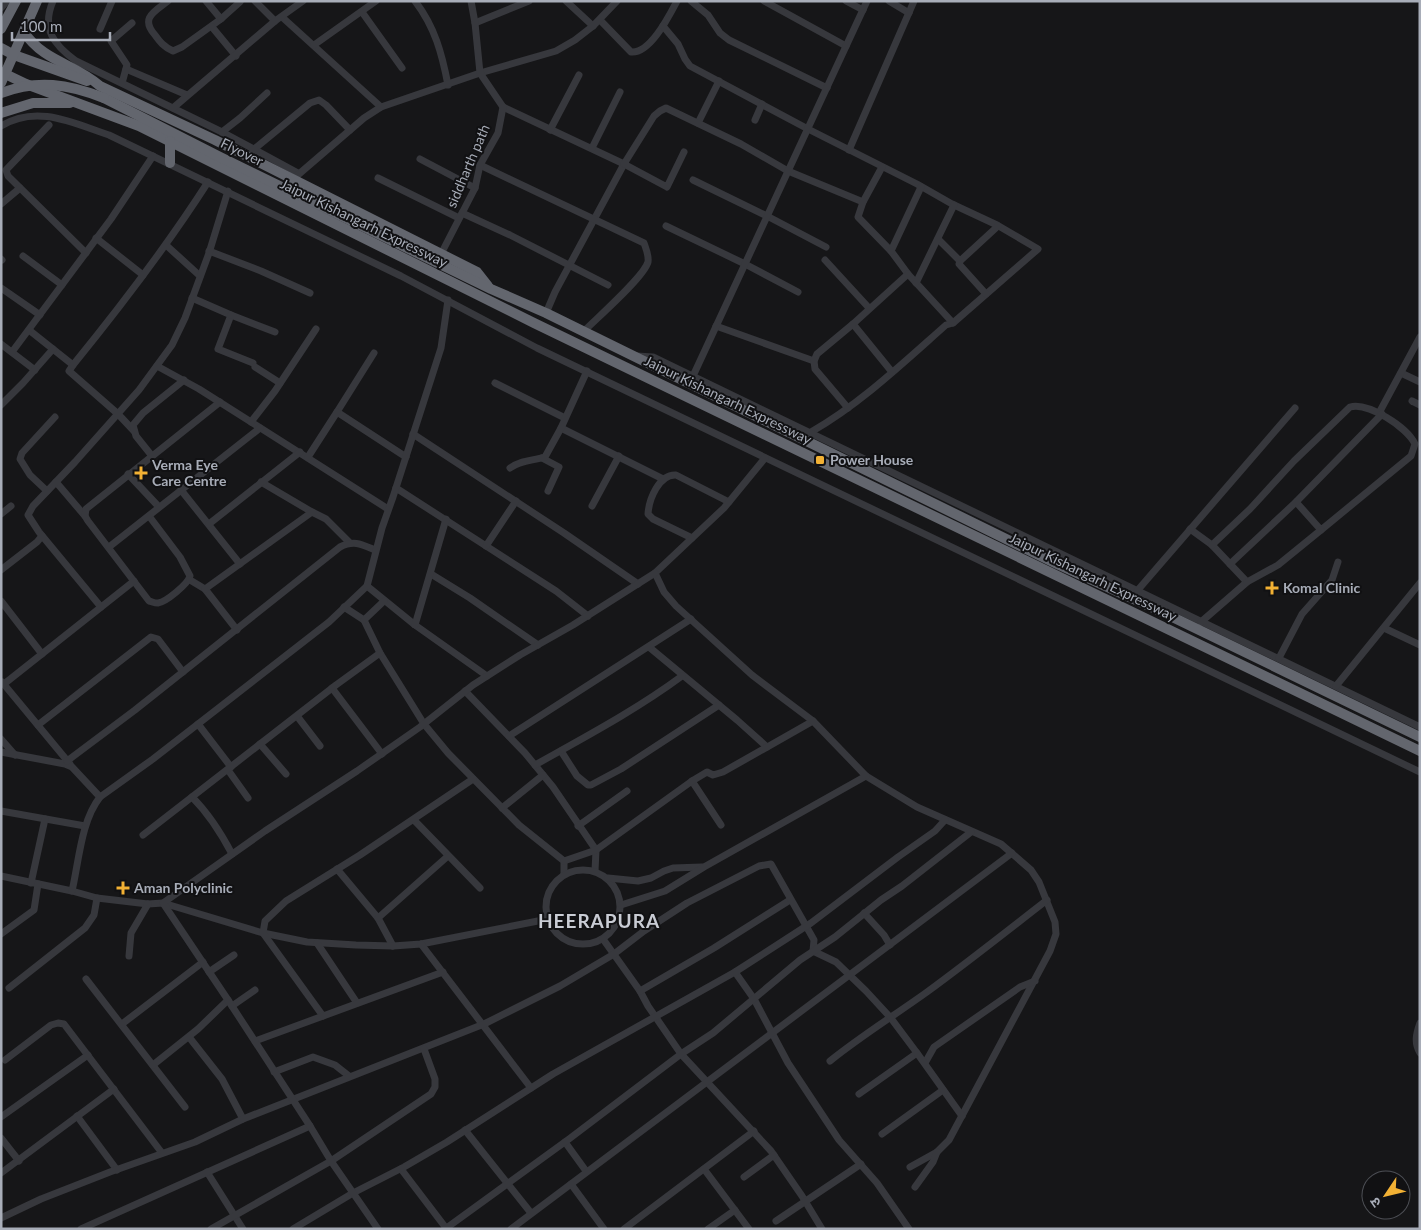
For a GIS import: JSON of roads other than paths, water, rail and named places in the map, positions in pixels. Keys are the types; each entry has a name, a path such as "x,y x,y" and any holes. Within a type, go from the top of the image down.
{"highway":[{"path":"1,29 4,12 16,1"},
{"path":"3,76 37,1"},
{"path":"24,32 32,44 48,56 87,75 100,86"},
{"path":"1,48 14,55 100,86 295,177 477,272 491,289"},
{"name":"Jaipur Kishangarh Expressway","path":"3,76 139,126 525,318 1420,751"},
{"name":"Flyover","path":"1,93 17,87 48,84 80,89 104,98 220,157 491,289"},
{"path":"1,113 33,103 78,103"},
{"path":"170,142 170,163"},
{"name":"Jaipur Kishangarh Expressway","path":"491,289 584,331 1057,564 1162,612 1420,737"}],"street":[{"path":"4,12 7,1"},
{"path":"53,1 48,13 49,30 64,52 76,61 222,132 295,177 364,118 382,107 480,73 556,51 575,40 593,26 617,1"},
{"path":"100,29 112,1"},
{"path":"168,1 152,14 148,20 148,28 164,47 173,50 182,47 212,27 240,2"},
{"path":"206,1 221,19"},
{"path":"255,1 276,21"},
{"path":"314,45 376,1"},
{"path":"415,1 434,32 441,51 448,85"},
{"path":"471,1 480,73 503,107 592,148 667,187 684,152"},
{"path":"475,23 529,1"},
{"path":"566,1 593,26"},
{"path":"600,20 631,52 636,53 642,50 663,26 677,1"},
{"path":"691,1 708,15 720,33 729,40 827,88"},
{"path":"764,1 846,46"},
{"path":"846,1 863,10"},
{"path":"692,376 867,1"},
{"path":"889,1 909,13"},
{"path":"849,150 914,1"},
{"path":"173,108 276,21 302,2"},
{"path":"362,12 402,68"},
{"path":"282,17 382,107"},
{"path":"122,83 127,65 110,41 132,23"},
{"path":"663,26 678,44 690,66 954,205 998,226 1038,249 953,323 946,325 848,408 833,420 811,432"},
{"path":"212,27 236,56"},
{"path":"126,69 188,95"},
{"path":"550,130 578,75"},
{"path":"698,123 719,81"},
{"path":"592,148 620,92"},
{"path":"222,132 267,93"},
{"path":"253,150 310,103 319,100 350,130"},
{"path":"755,120 762,104"},
{"name":"siddharth path","path":"441,254 474,188 480,165 498,133 503,107"},
{"path":"546,313 593,219 624,164 654,116 666,108 674,110 741,144 788,171 864,202"},
{"path":"1,126 22,116 42,115 59,118 109,135 228,191 448,300 537,348 1420,772"},
{"path":"49,125 6,170 8,176 86,253"},
{"path":"12,352 86,253 153,156"},
{"path":"420,159 474,188"},
{"path":"480,165 644,243 649,256 647,264 631,285 584,331"},
{"path":"882,167 858,217 891,251 908,274 953,323"},
{"path":"378,178 569,265 608,285"},
{"path":"693,180 826,247"},
{"path":"152,456 118,414 69,371 178,229 208,182"},
{"path":"891,251 921,187"},
{"path":"1,204 20,188"},
{"path":"101,607 42,536 28,515 34,506 118,414 172,345 210,251 228,191"},
{"path":"916,283 954,205"},
{"path":"666,226 798,292"},
{"path":"960,261 998,226"},
{"path":"96,238 142,275"},
{"path":"938,239 960,261 960,264 986,294"},
{"path":"166,245 200,276"},
{"path":"210,251 310,293"},
{"path":"23,256 62,285"},
{"path":"824,260 869,308"},
{"path":"848,408 815,369 814,361 817,354 908,274"},
{"path":"1,288 40,315"},
{"path":"192,298 275,332"},
{"path":"72,891 85,826 100,797 153,759 329,622 367,586 375,550 441,348 448,300"},
{"path":"231,315 218,349 254,365 280,383"},
{"path":"853,324 892,372"},
{"path":"716,326 814,361"},
{"path":"251,422 316,329"},
{"path":"29,330 73,365"},
{"path":"1230,564 1296,502 1380,414 1420,337"},
{"path":"1,344 35,370"},
{"path":"1,405 53,350"},
{"path":"308,457 374,352"},
{"path":"634,356 654,357 1420,727"},
{"path":"157,366 220,402 388,509"},
{"path":"510,468 526,460 542,458 549,451 587,371"},
{"path":"1401,373 1420,382"},
{"path":"134,432 133,425 135,421 184,380"},
{"path":"495,383 565,418"},
{"path":"1412,401 1420,405"},
{"path":"85,516 86,509 220,402"},
{"path":"1200,622 1246,582 1278,565 1411,456 1417,447 1412,437 1380,414 1356,406 1347,409 1294,461 1250,509 1212,545"},
{"path":"1137,591 1294,408"},
{"path":"337,412 406,457"},
{"path":"47,492 30,475 20,459 22,453 55,417"},
{"path":"109,547 260,428"},
{"path":"561,428 663,478"},
{"path":"413,434 564,532 638,584"},
{"path":"209,524 300,452"},
{"path":"592,506 619,456"},
{"path":"542,458 559,467 548,491"},
{"path":"162,903 382,754 487,676 588,616 655,573 730,502 765,458"},
{"path":"128,474 159,507"},
{"path":"692,538 653,520 648,514 648,505 663,478 676,475 730,502"},
{"path":"56,482 85,516 149,601 161,602 190,580"},
{"path":"261,482 326,519 349,542 375,550"},
{"path":"396,488 556,592 588,616"},
{"path":"181,490 240,564"},
{"path":"486,546 516,502"},
{"path":"1296,502 1321,530"},
{"path":"1,514 11,506"},
{"path":"205,589 312,512"},
{"path":"149,516 180,557 190,576 190,580 205,589 237,630"},
{"path":"415,625 446,519"},
{"path":"1190,529 1212,545 1246,582"},
{"path":"1,570 42,536"},
{"path":"1,752 70,764 135,710 340,547 349,542"},
{"path":"1279,658 1302,614 1332,580 1338,562"},
{"path":"655,573 664,592 676,606 752,675 813,721 866,776 917,807 1001,844 1031,870 1047,900 1055,922 1056,934 1050,952 949,1140 937,1152 910,1167"},
{"path":"431,574 470,598 538,645"},
{"path":"100,797 70,764 3,682 42,654 134,581"},
{"path":"1336,686 1420,584"},
{"path":"367,586 415,625 487,676"},
{"path":"1,600 42,654"},
{"path":"364,620 384,601"},
{"path":"344,607 364,620 380,653 424,724 502,808 564,861"},
{"path":"509,736 691,619"},
{"path":"1384,628 1420,645"},
{"path":"38,725 151,637 158,639 183,672"},
{"path":"649,647 682,676 720,705 767,747"},
{"path":"143,835 380,653"},
{"path":"535,765 607,725 665,689 682,676"},
{"path":"332,688 382,754"},
{"path":"466,691 543,775 596,850 595,871"},
{"path":"561,751 577,776 588,785 591,785 621,769 720,705"},
{"path":"297,716 320,746"},
{"path":"564,861 596,850 692,780 707,772 713,775 723,772 813,721"},
{"path":"198,724 230,768 248,798"},
{"path":"1,739 15,755"},
{"path":"260,744 286,774"},
{"path":"502,808 543,775"},
{"path":"621,905 665,892 704,867 866,776"},
{"path":"323,1016 264,933 265,921 286,901 414,820 474,778"},
{"path":"692,780 722,826"},
{"path":"578,826 627,791"},
{"path":"192,797 204,809 221,833 232,854"},
{"path":"1,811 85,826"},
{"path":"2,934 34,910 34,884 45,819"},
{"path":"414,820 480,888"},
{"path":"293,1229 353,1193 401,1169 531,1088 735,972 805,926 935,831 945,820"},
{"path":"401,1169 445,1229 682,1054 713,1034 754,998 813,951 835,937 971,832"},
{"path":"511,1229 1012,853"},
{"path":"378,918 448,856"},
{"path":"564,861 564,874"},
{"path":"1,1218 41,1199 195,1142 243,1119 484,1024 550,991 614,954 644,931 687,903 759,866 771,864 814,940 813,951"},
{"path":"608,878 638,881 673,868 704,867"},
{"path":"337,869 378,918 393,946"},
{"path":"579,869 595,871 608,878 617,889 621,905 619,918 613,930 603,939 590,944 576,944 564,939 553,928 548,919 547,899 553,885 564,874 579,869"},
{"path":"1,876 97,898 148,904 162,903 264,933 317,943 393,946 421,944 548,919"},
{"path":"9,988 85,928 94,915 97,898"},
{"path":"640,991 714,948 790,900"},
{"path":"830,1061 862,1035 890,1018 972,959 1047,900"},
{"path":"162,903 255,1041 331,1161 378,1229"},
{"path":"129,956 131,933 148,904"},
{"path":"864,913 884,935 890,946"},
{"path":"603,939 682,1054 774,1155 822,1229"},
{"path":"317,943 357,1003"},
{"path":"421,944 484,1024 531,1088"},
{"path":"813,951 836,962 890,1018 962,1116"},
{"path":"209,972 234,955"},
{"path":"122,1024 203,962"},
{"path":"255,1041 443,972"},
{"path":"735,972 767,1020 772,1034 788,1063 839,1140 877,1183 909,1229"},
{"path":"86,979 185,1107"},
{"path":"925,1064 934,1047 1020,987 1035,981"},
{"path":"154,1065 230,1003 255,990"},
{"path":"1420,1023 1416,1036 1417,1048 1420,1053"},
{"path":"5,1060 51,1025 64,1024 162,1153"},
{"path":"189,1036 222,1079 243,1119"},
{"path":"211,1229 331,1161 431,1094 435,1087 435,1079 424,1049"},
{"path":"859,1094 917,1053"},
{"path":"1,1117 88,1055"},
{"path":"274,1072 313,1057 335,1065 349,1076"},
{"path":"1,1173 114,1088"},
{"path":"882,1134 943,1090"},
{"path":"77,1116 117,1170"},
{"path":"85,1228 310,1126"},
{"path":"465,1130 531,1214"},
{"path":"624,1229 754,1132"},
{"path":"1,1138 19,1161"},
{"path":"565,1142 586,1171"},
{"path":"914,1187 933,1162 937,1152"},
{"path":"744,1177 774,1155"},
{"path":"776,1221 861,1164"},
{"path":"704,1169 749,1229"},
{"path":"207,1172 243,1229"},
{"path":"571,1184 604,1229"},
{"path":"708,1229 735,1210"}],"place":[{"name":"Power House","path":"820,460"},
{"name":"Verma Eye Care Centre","path":"141,473"},
{"name":"Komal Clinic","path":"1272,588"},
{"name":"Aman Polyclinic","path":"123,888"}],"district":[{"name":"HEERAPURA","path":"599,921"}]}
